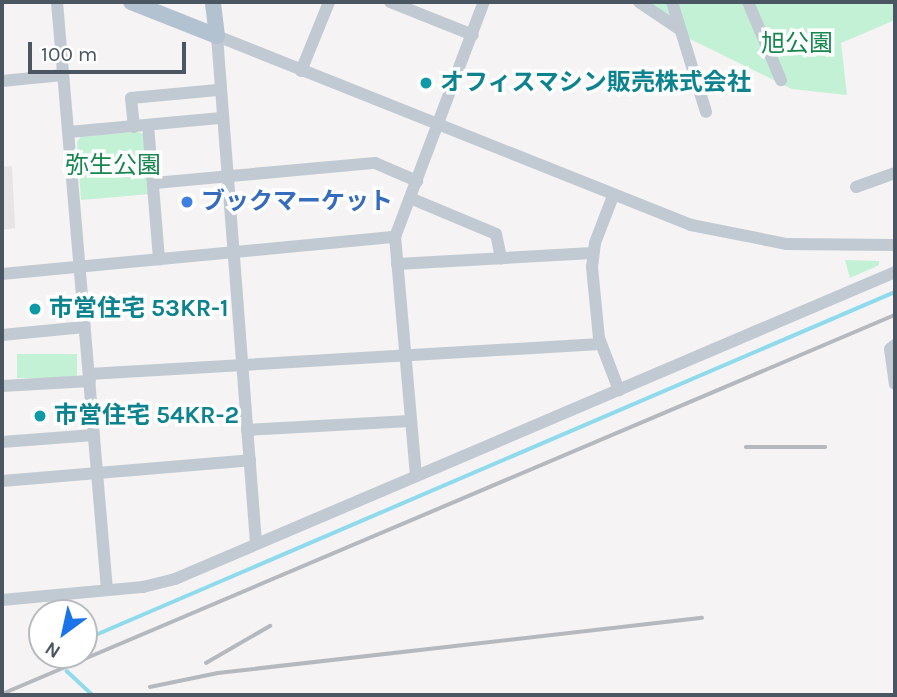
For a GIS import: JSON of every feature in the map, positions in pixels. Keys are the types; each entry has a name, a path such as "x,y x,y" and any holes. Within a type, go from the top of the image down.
{"main road":[{"path":"131,2 217,36 213,2"}],"street":[{"path":"57,2 107,590"},
{"path":"301,71 329,2"},
{"path":"390,2 472,35"},
{"path":"416,476 395,237 484,2"},
{"path":"639,2 679,29"},
{"path":"671,2 698,77 706,112"},
{"path":"748,2 781,80"},
{"path":"256,543 220,118 217,36 691,225 749,238 825,247 895,245"},
{"path":"2,81 63,75"},
{"path":"134,127 131,98 218,90"},
{"path":"69,132 220,118"},
{"path":"148,125 159,260"},
{"path":"154,183 375,163 417,181"},
{"path":"856,187 895,173"},
{"path":"613,196 592,253 600,344 619,390"},
{"path":"410,198 496,234 501,258"},
{"path":"2,274 395,237"},
{"path":"397,264 592,253"},
{"path":"2,600 163,583 895,272"},
{"path":"2,335 85,327"},
{"path":"2,386 242,365 600,344"},
{"path":"895,345 890,348 895,384"},
{"path":"247,430 410,421"},
{"path":"2,442 94,435"},
{"path":"2,481 250,460"}],"shaded area":[{"path":"12,166 15,228 2,230 2,167"}],"green space":[{"name":"旭公園","path":"643,2 895,2 895,20 841,43 847,95 792,89 690,39"},
{"name":"弥生公園","path":"139,132 144,135 150,194 81,200 77,142 81,136"},
{"path":"845,260 879,261 879,265 850,278"},
{"path":"17,354 77,354 77,378 17,378"}],"waterway":[{"path":"98,634 895,292"},
{"path":"67,671 93,695"}],"railway":[{"path":"2,694 895,315"},
{"path":"746,447 825,447"},
{"path":"150,687 218,673 702,618"},
{"path":"206,663 270,626"}],"place":[{"name":"オフィスマシン販売株式会社","path":"426,83"},
{"name":"ブックマーケット","path":"187,202"},
{"name":"市営住宅 53KR-1","path":"35,309"},
{"name":"市営住宅 54KR-2","path":"40,416"}]}
